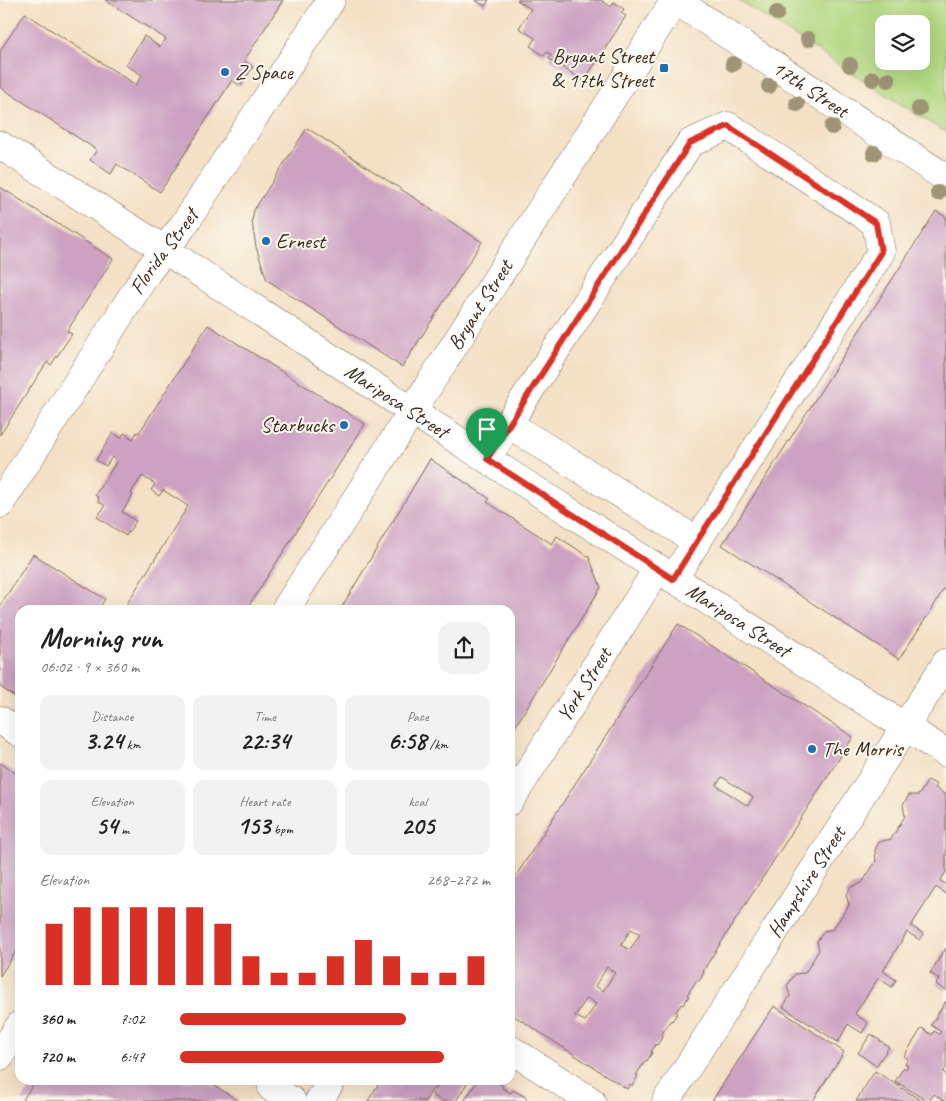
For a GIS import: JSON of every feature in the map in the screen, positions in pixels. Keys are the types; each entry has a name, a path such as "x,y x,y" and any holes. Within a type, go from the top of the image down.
{"street":[{"name":"Florida Street","path":"0,504 148,271 183,226 331,0"},
{"name":"17th Street","path":"675,0 946,178"},
{"name":"Bryant Street","path":"288,605 675,0"},
{"name":"York Street","path":"508,424 690,143 728,126 876,223 881,252 697,541 666,574 515,794"},
{"name":"Mariposa Street","path":"0,145 165,250 412,412 946,753"},
{"path":"487,459 508,424 697,541"},
{"name":"Hampshire Street","path":"666,1101 946,663"},
{"path":"0,720 15,730"},
{"path":"0,1056 15,1033"},
{"path":"515,1052 592,1101"},
{"path":"319,1101 329,1085"}],"green space":[{"path":"738,0 946,0 946,132 940,129"}],"building":[{"path":"105,0 283,0 244,61 253,67 240,86 232,80 160,192 117,164 111,174 90,160 97,150 0,87 0,51 25,13 136,85 142,75 126,65 144,36 160,47 166,39"},
{"path":"475,0 489,0 485,6"},
{"path":"517,0 601,0 611,7 614,2 624,9 621,13 626,16 584,81 549,59 551,55 547,52 544,56 530,46 535,38 519,28 531,9"},
{"path":"307,128 482,242 402,367 267,280 256,247 252,221 254,210"},
{"path":"0,187 113,259 67,331 72,334 51,365 47,362 0,435"},
{"path":"936,211 946,217 946,585 899,659 722,545"},
{"path":"208,325 365,424 249,605 126,605 188,506 163,490 159,496 151,490 155,484 142,476 122,512 136,521 126,536 97,517 105,506 98,501 99,498 95,495 117,461 112,457 106,466 96,460 113,433 121,438 124,433 133,439 137,432 139,433"},
{"path":"430,459 490,499 487,502 552,544 557,536 589,557 601,587 515,727 515,605 343,605"},
{"path":"33,554 105,599 101,605 15,605 15,697 0,687 0,606"},
{"path":"678,624 853,737 706,966 699,981 697,980 687,995 689,996 676,1012 678,1013 661,1035 663,1036 636,1075 638,1076 632,1086 630,1084 627,1089 515,1016 515,877","holes":["722,777 753,797 748,806 716,785","631,929 640,934 630,950 621,945","607,967 615,973 603,991 595,986","587,998 596,1004 585,1021 575,1016"]},
{"path":"0,763 15,773 15,953 0,976"},
{"path":"928,780 937,785 935,788 946,795 946,872 940,881 946,884 946,894 936,887 911,926 924,934 920,940 907,932 883,971 896,980 892,987 878,978 855,1014 868,1023 862,1033 848,1024 838,1042 783,1007 790,996 787,986 795,974 805,973 819,950 817,941 824,931 833,929 849,905 846,894 851,887 862,883 876,861 875,850 879,842 891,839 905,816 903,805 909,795 919,795"},
{"path":"946,948 946,991 936,984 939,979 930,973"},
{"path":"946,1001 946,1068 943,1072 946,1074 946,1100 944,1101 934,1094 927,1101 895,1081 904,1067 906,1069 908,1066 905,1064 908,1059 904,1056 922,1028 932,1035 934,1031 939,1034 941,1032 931,1025"},
{"path":"774,1006 844,1052 813,1101 712,1101"},
{"path":"871,1034 889,1047 876,1066 858,1053"},
{"path":"875,1071 922,1101 856,1101"},
{"path":"33,1085 214,1085 239,1101 22,1101"},
{"path":"378,1085 436,1085 425,1101 368,1101"},
{"path":"436,1085 466,1085 456,1101 442,1101 432,1095 438,1086"},
{"path":"475,1085 501,1085 502,1088 511,1093 513,1090 527,1098 525,1101 464,1101"}],"place":[{"name":"Bryant Street & 17th Street","path":"664,68"},
{"name":"Z Space","path":"225,72"},
{"name":"Ernest","path":"266,241"},
{"name":"Starbucks","path":"344,425"},
{"name":"The Morris","path":"812,749"}],"route":[{"path":"728,126 876,223 881,252 673,579 487,459 690,143 728,126"}]}
